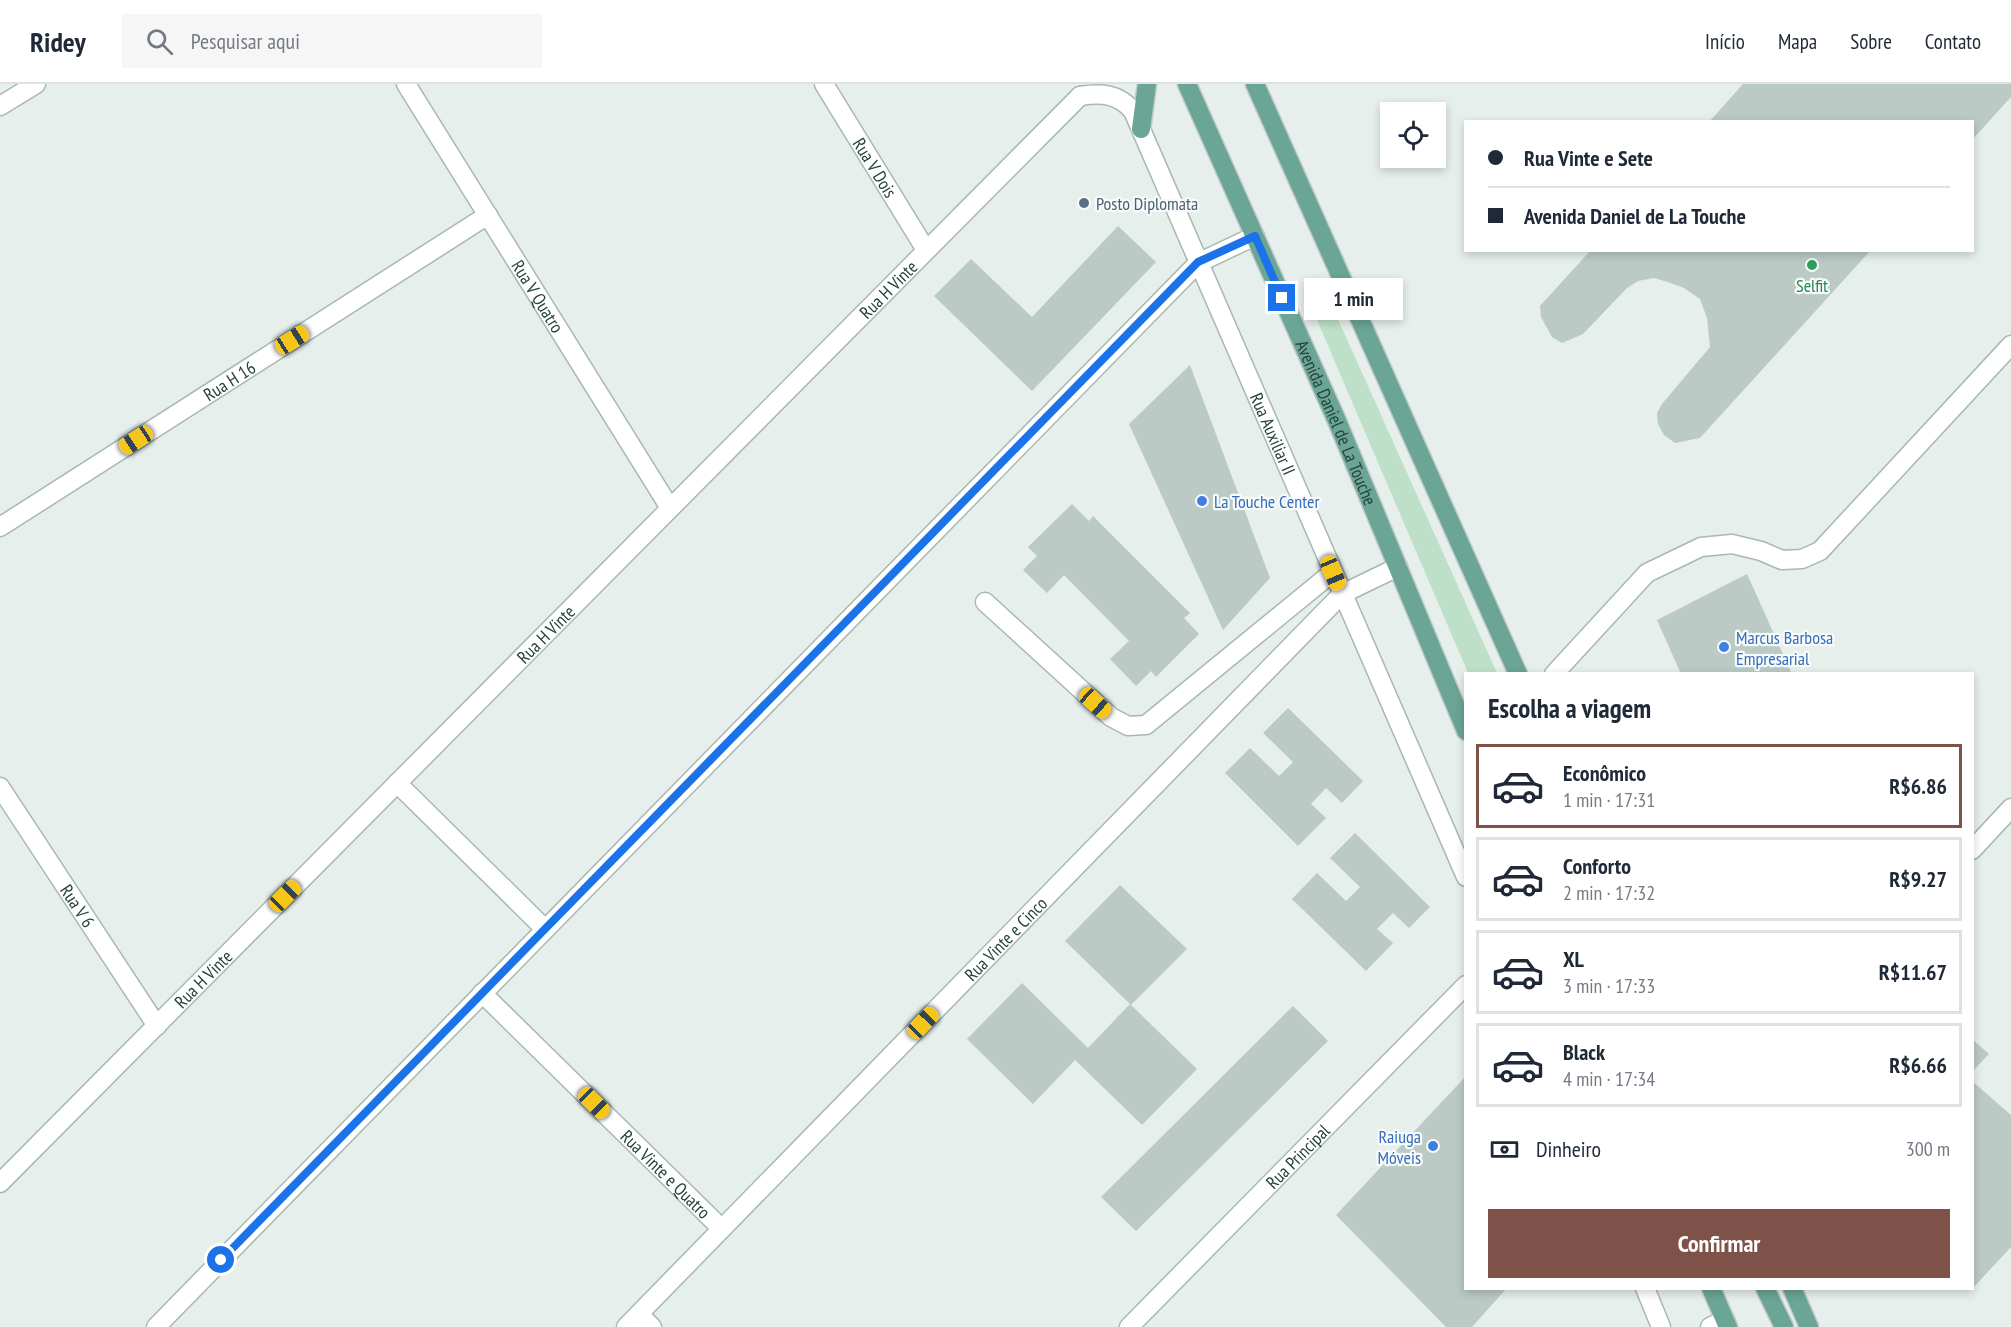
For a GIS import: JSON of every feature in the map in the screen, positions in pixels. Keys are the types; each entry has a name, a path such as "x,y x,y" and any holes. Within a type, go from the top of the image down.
{"main road":[{"path":"1141,129 1147,84"},
{"name":"Avenida Daniel de La Touche","path":"1186,84 1337,421 1464,726"},
{"path":"1255,84 1517,672"},
{"path":"1712,1290 1721,1325"},
{"path":"1766,1290 1784,1327"},
{"path":"1793,1290 1809,1327"}],"street":[{"path":"0,106 36,84"},
{"name":"Rua V Quatro","path":"406,84 670,508"},
{"name":"Rua V Dois","path":"824,84 926,250"},
{"name":"Rua H Vinte","path":"0,1184 926,250 1081,88"},
{"name":"Rua Auxiliar II","path":"1081,88 1120,98 1133,111 1464,872"},
{"name":"Rua H 16","path":"0,527 488,215"},
{"path":"156,1327 1198,262 1255,236"},
{"path":"1556,672 1647,573 1701,547 1732,544 1761,551 1782,560 1802,559 1820,551 2011,345"},
{"name":"Rua Vinte e Cinco","path":"626,1327 1342,594 1398,567"},
{"path":"985,602 1111,717 1128,726 1146,725 1333,573"},
{"path":"397,783 544,929"},
{"name":"Rua V 6","path":"0,788 156,1026"},
{"path":"1974,848 2011,808"},
{"name":"Rua Principal","path":"1129,1327 1464,987"},
{"name":"Rua Vinte e Quatro","path":"482,993 722,1229"},
{"path":"1646,1290 1661,1327"},
{"path":"639,1314 652,1327"}],"green space":[{"path":"1323,286 1497,672 1468,672 1306,294"}],"building":[{"path":"1743,84 2011,84 2011,97 1974,138 1974,120 1711,120"},
{"path":"1118,226 1156,262 1032,391 934,296 971,259 1032,317"},
{"path":"1589,252 1869,252 1700,438 1675,443 1664,435 1658,424 1657,413 1710,347 1707,318 1700,299 1684,288 1668,282 1654,278 1638,281 1627,288 1583,334 1562,343 1552,337 1541,317 1540,306"},
{"name":"La Touche Center","path":"1190,365 1270,578 1223,630 1129,424"},
{"path":"1072,504 1089,521 1093,516 1190,613 1184,618 1199,634 1156,677 1151,671 1136,686 1110,659 1129,641 1064,575 1047,593 1023,570 1037,556 1028,547"},
{"name":"Marcus Barbosa Empresarial","path":"1747,574 1791,672 1680,672 1657,620"},
{"path":"1288,708 1363,781 1342,803 1326,788 1311,804 1326,818 1298,846 1225,773 1250,748 1279,776 1293,762 1263,733"},
{"path":"1355,833 1430,907 1409,928 1393,913 1377,929 1393,943 1366,971 1292,899 1317,873 1346,901 1360,887 1330,858"},
{"path":"1120,885 1187,949 1131,1005 1065,941"},
{"path":"1022,983 1088,1048 1130,1004 1197,1069 1142,1125 1075,1060 1033,1104 967,1039"},
{"path":"1293,1006 1328,1041 1136,1231 1101,1197"},
{"path":"1974,1041 1989,1054 1974,1070"},
{"name":"Raiuga Móveis","path":"1464,1078 1464,1290 1505,1290 1472,1327 1446,1327 1336,1215"},
{"path":"1974,1083 2011,1115 2011,1247 1974,1287"}],"place":[{"name":"Posto Diplomata","path":"1084,203"},
{"name":"Selfit","path":"1812,265"},
{"name":"La Touche Center","path":"1202,501"},
{"name":"Marcus Barbosa Empresarial","path":"1724,647"},
{"name":"Raiuga Móveis","path":"1433,1146"}],"route":[{"path":"221,1260 1198,262 1255,236 1282,298"}]}
